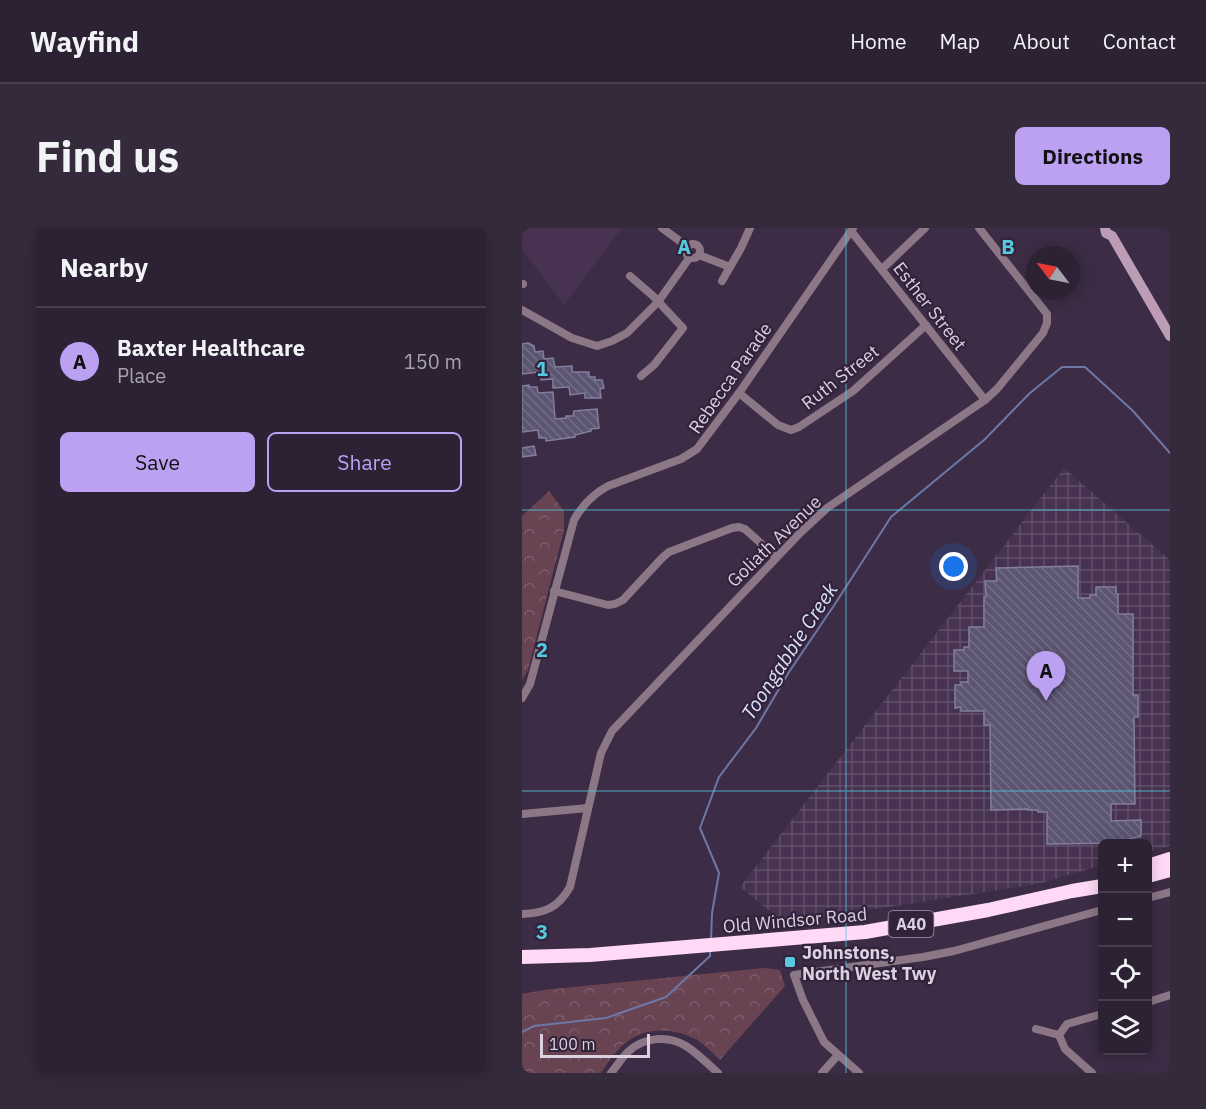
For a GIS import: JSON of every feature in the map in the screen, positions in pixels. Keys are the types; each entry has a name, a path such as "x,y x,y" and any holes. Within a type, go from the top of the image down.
{"highway":[{"path":"1152,865 1170,859"},
{"path":"1152,875 1170,870"},
{"name":"Old Windsor Road","path":"1072,891 1098,881"},
{"name":"Old Windsor Road","path":"522,957 590,955 865,932 988,910 1098,887"},
{"name":"Old Windsor Road","path":"522,967 590,955"}],"street":[{"path":"662,228 688,247"},
{"path":"722,281 750,228"},
{"path":"882,269 925,228"},
{"name":"Goliath Avenue","path":"522,915 546,911 556,905 570,886 601,753 612,731 776,557 827,508 985,400 1004,381 1043,333 1047,324 1047,314 979,228"},
{"name":"Esther Street","path":"852,229 985,400"},
{"name":"Rebecca Parade","path":"522,698 530,684 574,520 579,512 598,491 681,459 697,449 739,393 852,229"},
{"path":"1112,231 1170,336"},
{"path":"688,247 693,245 698,247 699,255"},
{"path":"688,247 687,252 690,257"},
{"path":"699,255 730,267"},
{"path":"690,257 695,258 699,255"},
{"path":"522,310 572,338 597,346 627,333 658,302 690,257"},
{"path":"630,276 653,296 683,328 654,365 641,376"},
{"name":"Ruth Street","path":"739,393 778,425 791,430 853,391 926,325"},
{"path":"554,591 608,605 615,604 623,600 669,552 732,528 745,529 776,557"},
{"path":"522,814 588,808"},
{"path":"1152,897 1170,892"},
{"path":"859,1073 824,1042 794,975 954,951 1098,911"},
{"path":"1151,1001 1170,995"},
{"path":"1059,1035 1067,1024 1098,1015"},
{"path":"1036,1029 1059,1035"},
{"path":"1059,1035 1065,1048 1092,1073"},
{"path":"611,1073 634,1047 653,1040 672,1040 687,1047 718,1073"},
{"path":"822,1073 838,1054"}],"shaded area":[{"path":"522,228 622,228 564,305 522,249"},
{"path":"1064,468 1170,560 1170,846 1152,851 1152,839 1098,839 1098,866 1038,884 784,923 740,887"}],"green space":[{"path":"549,491 564,511 564,530 528,670 522,680 522,516"},
{"path":"765,968 780,970 785,986 720,1060 695,1039 675,1032 654,1031 626,1042 601,1073 522,1073 522,994"}],"building":[{"path":"528,343 534,346 535,352 543,351 544,359 553,358 555,367 572,366 572,372 589,372 589,377 602,380 604,388 600,389 601,398 585,398 585,393 570,395 569,387 553,388 553,379 541,380 540,372 522,374 522,344"},
{"path":"529,385 529,387 537,387 538,393 553,392 555,419 573,416 574,411 597,409 599,428 575,435 575,437 546,441 546,438 539,438 538,430 522,432 522,386"},
{"path":"534,446 536,455 522,457 522,448"},
{"path":"1078,566 1078,598 1090,598 1090,595 1096,595 1096,587 1116,587 1118,614 1133,614 1133,695 1138,695 1138,717 1134,717 1135,804 1111,804 1111,821 1141,820 1141,836 1130,839 1098,839 1098,843 1047,844 1047,812 1028,809 991,810 990,725 984,725 984,711 961,711 961,707 955,708 955,685 968,682 968,671 954,671 954,650 964,650 964,647 969,647 969,627 984,627 985,581 997,581 996,568"}],"waterway":[{"name":"Toongabbie Creek","path":"711,941 712,913 719,873 700,828 719,777 756,728 789,672 891,517 984,440 1030,393 1062,367 1085,367 1133,411 1170,453"},
{"name":"Toongabbie Creek","path":"522,1032 534,1026 606,1018 666,997 710,956 710,950"}],"place":[{"name":"Baxter Healthcare","path":"1046,701"},
{"name":"Johnstons, North West Twy","path":"790,962"}]}
